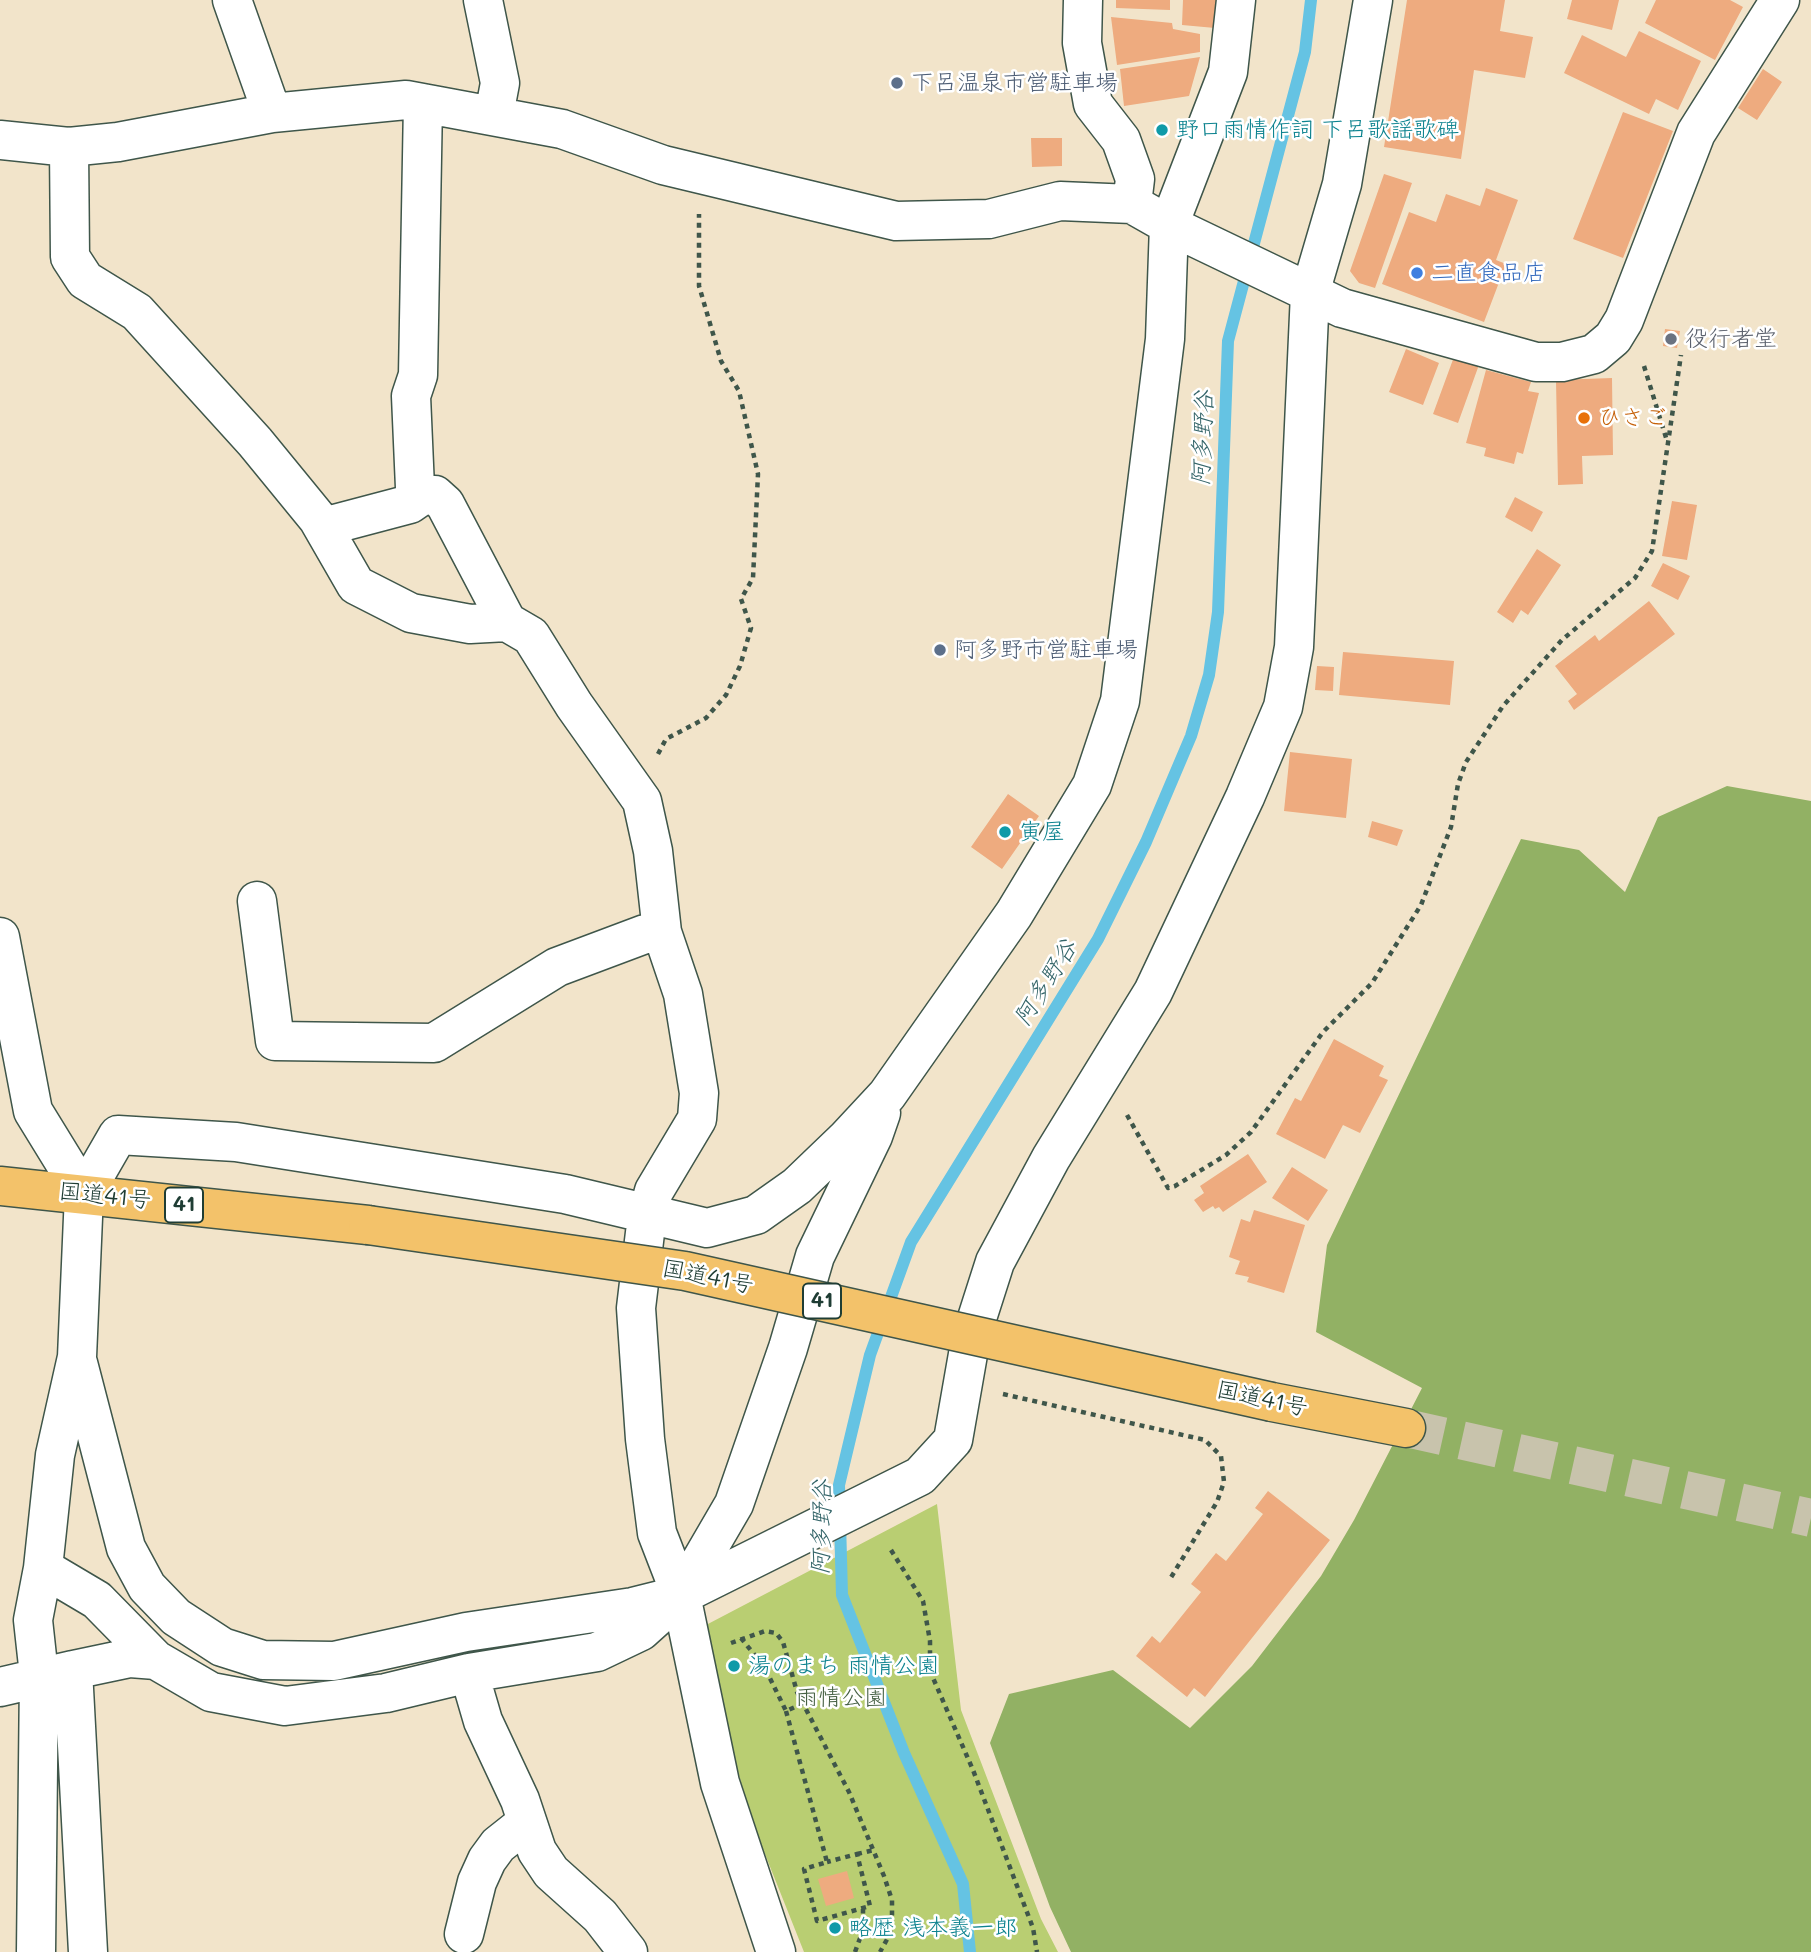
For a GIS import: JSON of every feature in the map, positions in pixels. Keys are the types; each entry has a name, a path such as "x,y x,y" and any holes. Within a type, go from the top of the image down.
{"highway":[{"name":"国道41号","path":"0,1186 368,1225 685,1271 1272,1402 1406,1428"}],"street":[{"path":"232,0 272,113"},
{"path":"482,0 500,83 494,115"},
{"path":"1083,0 1082,43 1093,104 1121,140 1135,179 1132,204"},
{"path":"89,1952 56,1672 33,1620 43,1568 55,1455 76,1357 84,1194 118,1135 250,1144 565,1194 647,1216 707,1228 756,1215 797,1186 887,1095 1014,914 1092,785 1120,701 1166,339 1169,225 1228,72 1236,0"},
{"path":"76,1357 126,1548 147,1587 176,1617 222,1647 264,1660 334,1661 466,1632 633,1607 681,1595 920,1476 953,1440 971,1337 995,1262 1051,1158 1153,992 1234,822 1283,707 1294,646 1298,286 1342,184 1373,0"},
{"path":"0,140 69,146 118,142 272,113 406,100 562,129 663,165 896,221 989,219 1060,201 1132,204 1169,225 1342,309 1536,362 1562,362 1594,354 1613,338 1624,320 1696,133 1780,0"},
{"path":"423,495 415,488 411,396 418,375 424,103"},
{"path":"69,146 70,257 85,280 137,312 255,442 323,527 356,584 411,612 470,624 507,622"},
{"path":"323,527 410,504 423,495 435,495 445,504 507,622 531,636 574,705 642,801 653,851 662,932 683,994 699,1093 697,1119 654,1191 647,1216 636,1307 645,1439 657,1533 681,1595 720,1783 776,1952"},
{"path":"257,901 275,1041 434,1043 557,967 645,934 662,932"},
{"path":"0,937 33,1111 84,1194"},
{"path":"43,1568 97,1600 156,1660 211,1692 285,1706 386,1693 469,1673 597,1652 641,1630 681,1595 734,1504 788,1348 815,1256 873,1136 887,1095"},
{"path":"0,1687 56,1672 130,1658 156,1660"},
{"path":"36,1952 56,1672"},
{"path":"469,1673 483,1721 537,1851 551,1872 600,1916 628,1952"},
{"path":"464,1934 477,1882 487,1860 498,1845 527,1822"}],"path":[{"path":"633,787 648,774 666,739 706,718 726,695 740,666 751,628 741,599 753,578 758,474 739,391 720,361 698,286 699,212 708,176"},
{"path":"1126,1114 1168,1188 1175,1186 1226,1155 1251,1132 1323,1032 1372,983 1421,905 1451,827 1458,784 1474,751 1503,706 1545,657 1635,578 1652,551 1681,355"},
{"path":"961,1388 984,1388 1022,1400 1119,1418 1205,1440 1222,1456 1224,1482 1217,1502 1170,1579"},
{"path":"891,1550 923,1601 930,1641 930,1671 973,1770 1032,1928 1037,1952"},
{"path":"725,1646 765,1631 776,1633 787,1651 792,1680 802,1704 849,1792 892,1900 890,1934 880,1952"},
{"path":"741,1638 765,1668 786,1711 827,1862"},
{"path":"786,1711 802,1704"},
{"path":"857,1854 870,1906 817,1921 804,1869 827,1862 857,1854 874,1850"},
{"path":"855,1952 863,1930 863,1909"}],"green space":[{"path":"1727,786 1811,801 1811,1952 1071,1952 1050,1907 990,1743 1009,1694 1113,1670 1190,1728 1252,1666 1321,1576 1354,1520 1422,1388 1316,1332 1327,1245 1521,839 1579,850 1625,892 1658,817"},
{"name":"雨情公園","path":"937,1504 961,1710 1041,1919 1058,1952 804,1952 751,1819 728,1735 706,1625"}],"building":[{"path":"1116,0 1170,0 1170,10 1116,8"},
{"path":"1183,0 1218,0 1215,28 1182,25"},
{"path":"1407,0 1505,0 1500,31 1533,37 1525,78 1474,70 1461,159 1384,147"},
{"path":"1572,0 1619,0 1612,30 1567,19"},
{"path":"1656,0 1730,0 1743,7 1715,60 1645,23"},
{"path":"1111,17 1172,23 1173,29 1200,34 1200,52 1117,65"},
{"path":"1639,31 1701,61 1678,110 1656,99 1649,114 1564,73 1582,35 1626,57"},
{"path":"1200,57 1189,96 1124,106 1120,69"},
{"path":"1763,69 1782,82 1757,120 1738,108"},
{"path":"1623,112 1673,131 1623,258 1573,239"},
{"path":"1031,138 1062,138 1062,166 1032,167"},
{"path":"1384,174 1412,183 1375,288 1359,283 1350,271"},
{"path":"1486,188 1518,200 1496,260 1506,264 1484,322 1382,284 1409,212 1436,222 1446,194 1480,206"},
{"name":"役行者堂","path":"1665,329 1680,331 1677,348 1663,346"},
{"path":"1406,349 1439,363 1423,405 1389,392"},
{"path":"1455,354 1480,362 1458,423 1433,414"},
{"path":"1486,370 1531,382 1528,391 1539,393 1523,454 1517,452 1514,464 1484,456 1486,448 1466,443"},
{"name":"ひさご","path":"1612,378 1613,455 1582,456 1583,484 1558,485 1556,380"},
{"path":"1515,497 1543,512 1532,532 1505,517"},
{"path":"1672,501 1697,505 1687,560 1662,556"},
{"path":"1537,549 1561,565 1528,615 1521,610 1513,623 1497,612"},
{"path":"1663,563 1690,576 1678,600 1651,586"},
{"path":"1649,601 1675,634 1574,710 1568,701 1577,694 1555,666 1595,635 1599,641"},
{"path":"1343,652 1454,661 1450,705 1339,695"},
{"path":"1317,666 1334,667 1333,691 1315,690"},
{"path":"1290,752 1352,759 1346,818 1284,811"},
{"name":"寅屋","path":"1008,794 1039,816 1002,869 971,847"},
{"path":"1372,821 1403,830 1397,846 1368,837"},
{"path":"1334,1039 1384,1066 1379,1076 1388,1080 1360,1133 1343,1125 1325,1159 1276,1134 1295,1098 1301,1101"},
{"path":"1248,1154 1267,1182 1223,1212 1219,1207 1215,1209 1213,1206 1203,1212 1194,1200 1204,1193 1200,1186"},
{"path":"1292,1167 1328,1190 1308,1221 1272,1198"},
{"path":"1254,1210 1305,1225 1284,1293 1247,1282 1249,1277 1235,1274 1240,1261 1229,1257 1241,1219 1250,1222"},
{"path":"1268,1491 1330,1540 1205,1697 1194,1688 1187,1697 1136,1656 1152,1636 1160,1643 1201,1592 1191,1584 1216,1553 1226,1561 1263,1514 1255,1508"},
{"path":"847,1871 854,1898 826,1906 818,1879"}],"waterway":[{"name":"阿多野谷","path":"970,1952 963,1884 904,1753 842,1595 839,1485 870,1355 911,1242 1098,939 1146,842 1191,736 1209,675 1218,612 1228,341 1305,52 1311,0"}],"tunnel":[{"path":"1406,1428 1811,1518"}],"place":[{"name":"下呂温泉市営駐車場","path":"897,83"},
{"name":"野口雨情作詞 下呂歌謡歌碑","path":"1162,130"},
{"name":"二直食品店","path":"1417,273"},
{"name":"役行者堂","path":"1671,339"},
{"name":"ひさご","path":"1584,418"},
{"name":"阿多野市営駐車場","path":"940,650"},
{"name":"寅屋","path":"1005,832"},
{"name":"湯のまち 雨情公園","path":"734,1666"},
{"name":"略歴 浅本義一郎","path":"835,1928"}]}
